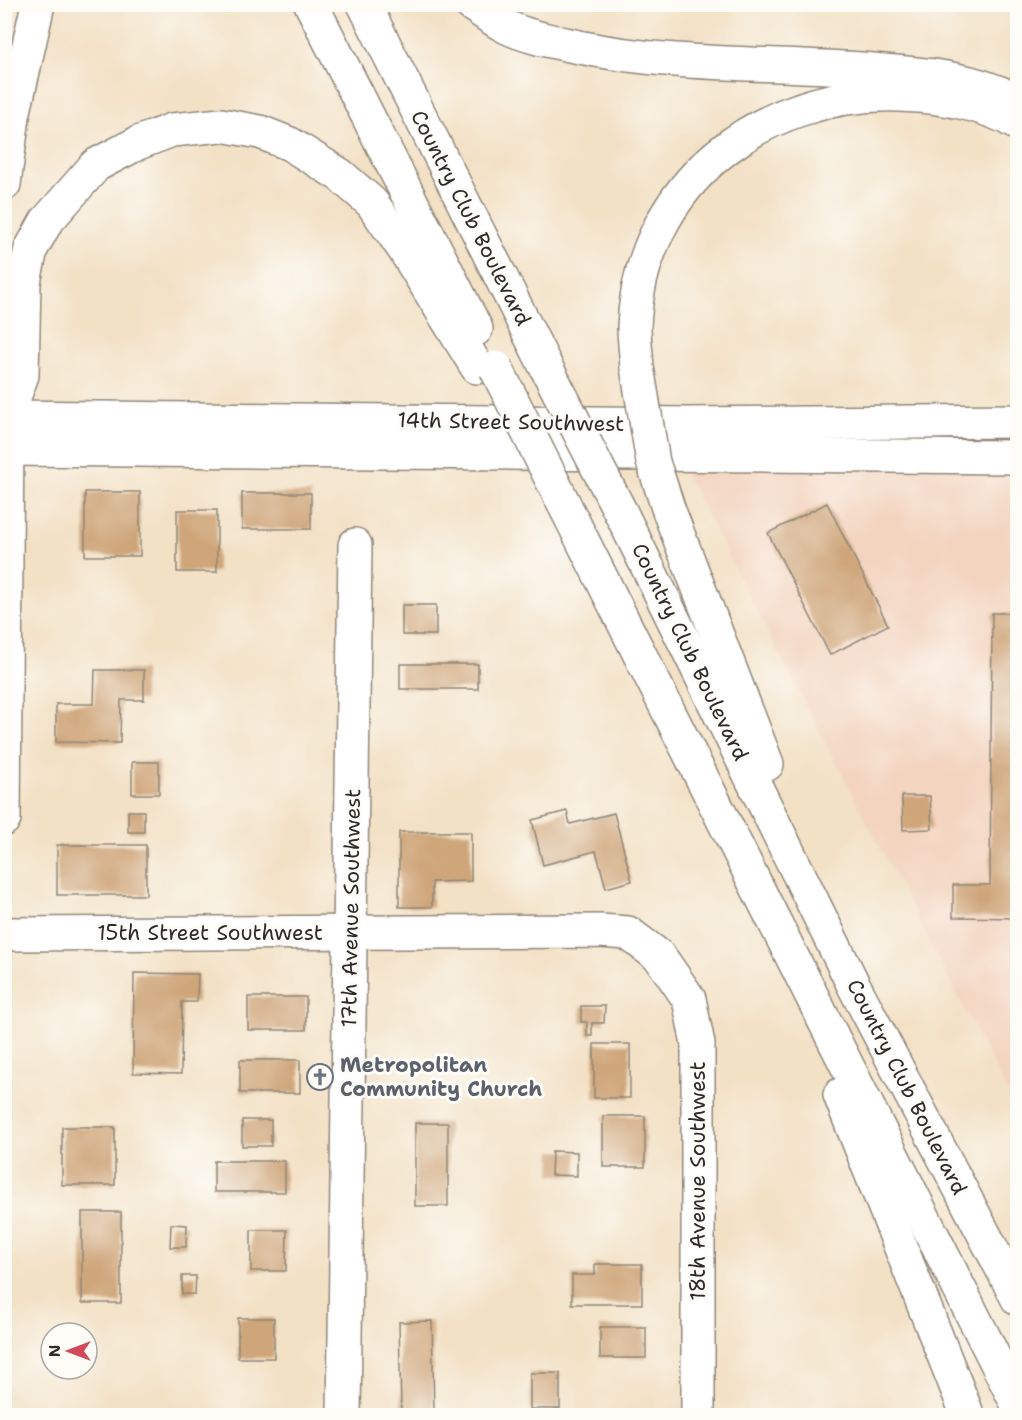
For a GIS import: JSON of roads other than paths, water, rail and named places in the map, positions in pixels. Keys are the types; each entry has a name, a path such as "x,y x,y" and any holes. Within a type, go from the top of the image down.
{"main road":[{"path":"4,184 12,116 38,4"},
{"path":"311,4 487,368 564,504 1017,1405"},
{"name":"Country Club Boulevard","path":"364,4 621,513 853,984 1017,1299"},
{"path":"471,4 508,28 542,39 598,51 653,59 834,67 946,76 991,88 1017,101"},
{"path":"853,984 669,511 653,462 637,367 634,326 640,289 649,253 664,219 700,171 723,149 746,132 800,109 840,99 878,94 920,96 952,101 985,110 1017,124"},
{"path":"4,819 6,428 22,375 24,282 32,249 46,222 96,165 138,142 172,130 221,125 260,132 290,144 340,175 379,212 487,368"},
{"name":"14th Street Southwest","path":"6,428 1017,421"},
{"name":"14th Street Southwest","path":"6,428 1017,457"},
{"name":"17th Avenue Southwest","path":"344,1416 355,545"},
{"path":"774,922 895,1238 968,1416"},
{"name":"15th Street Southwest","path":"4,934 618,932 628,933 660,957"},
{"name":"18th Avenue Southwest","path":"660,957 689,999 698,1044 698,1416"}],"place":[{"name":"Metropolitan Community Church","path":"320,1077"}]}
